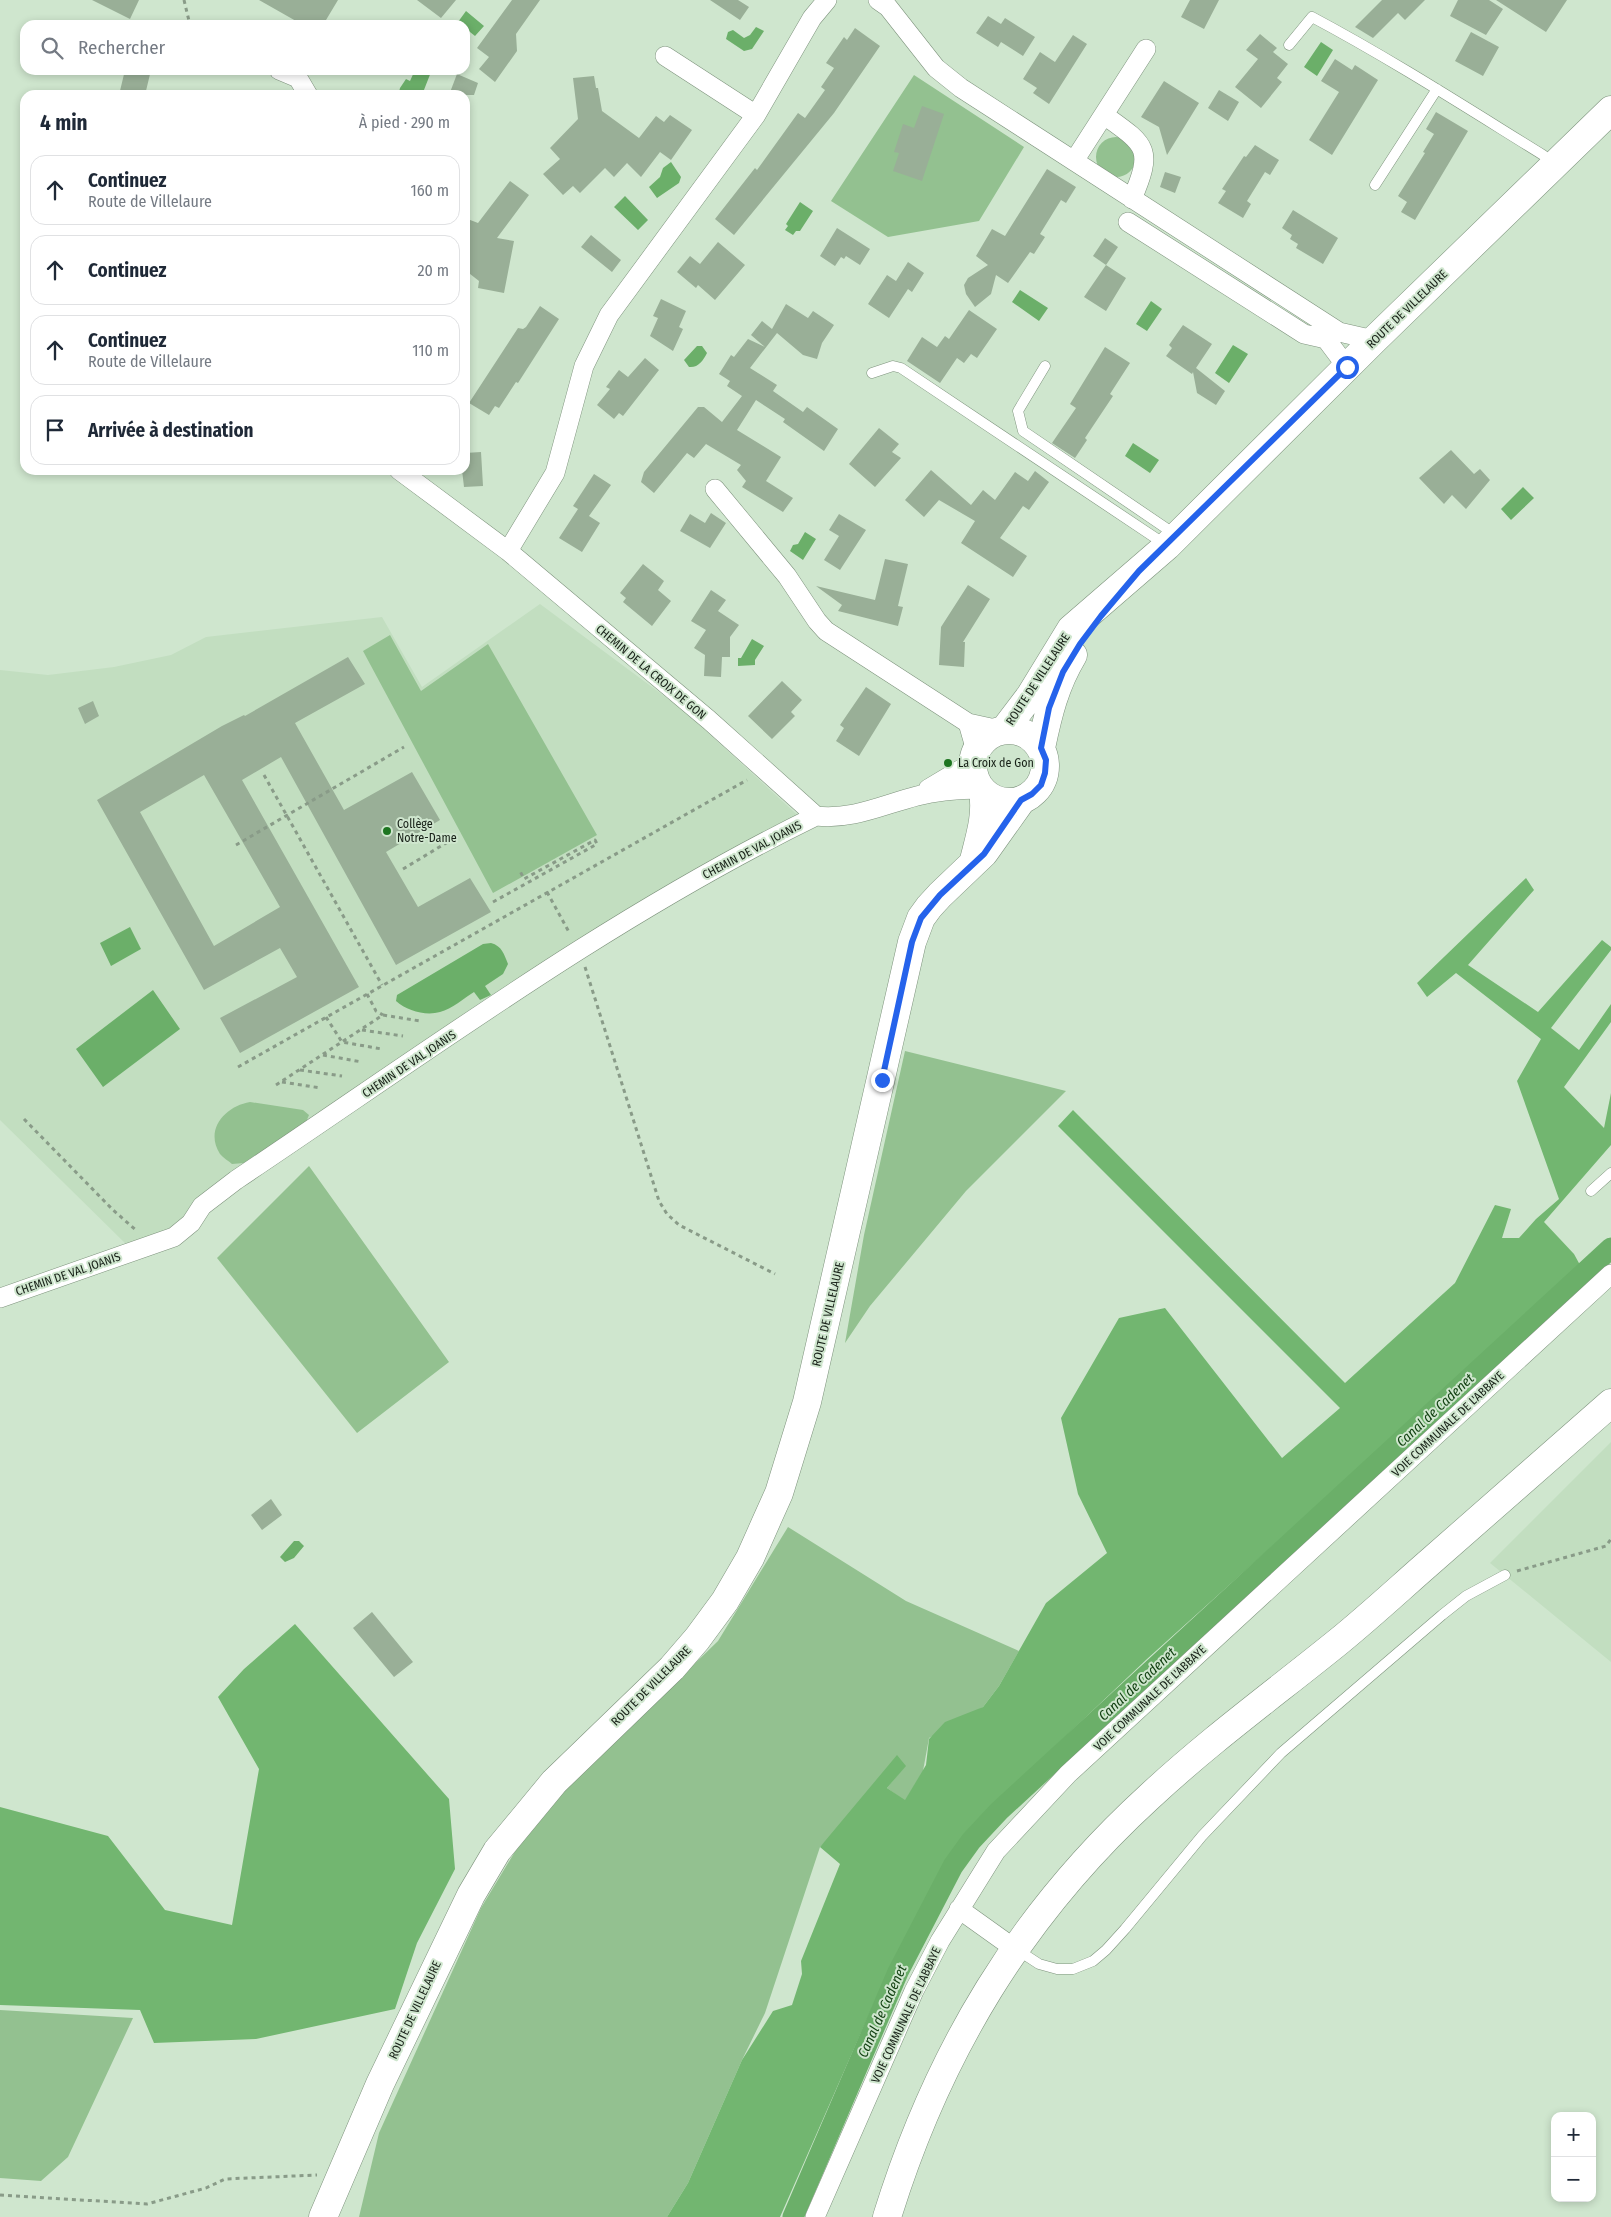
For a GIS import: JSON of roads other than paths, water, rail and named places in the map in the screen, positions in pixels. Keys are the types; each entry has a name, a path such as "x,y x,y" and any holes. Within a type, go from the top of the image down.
{"main road":[{"name":"ROUTE DE VILLELAURE","path":"1003,730 1030,696 1071,629 1172,540 1374,340 1611,110"},
{"name":"ROUTE DE VILLELAURE","path":"1041,748 1049,708 1063,672 1080,644 1101,616 1139,571"},
{"path":"973,863 985,806 982,790 974,774 975,754 986,738 1003,730 1026,733 1041,748 1046,760 1043,779 1032,794 1021,800 1000,801 982,790"},
{"name":"ROUTE DE VILLELAURE","path":"323,2217 340,2174 450,1937 471,1895 497,1851 554,1782 672,1668 697,1639 725,1601 750,1558 780,1493 807,1402 912,942 921,918 929,907 993,843 1021,800"},
{"path":"887,2217 918,2126 940,2076 992,1984 1015,1948 1043,1910 1078,1868 1149,1797 1233,1724 1340,1641 1611,1404"}],"street":[{"path":"508,551 555,473 584,366 609,315 756,115 812,18 827,0"},
{"path":"878,0 888,7 936,68 961,88 1339,332 1374,340"},
{"path":"1074,161 1146,49"},
{"path":"665,56 756,115"},
{"path":"291,75 298,78 305,90"},
{"path":"1104,115 1134,136 1144,151 1144,171 1132,199"},
{"path":"1128,222 1304,334 1326,340"},
{"path":"1314,316 1326,340 1347,367"},
{"name":"CHEMIN DE LA CROIX DE GON","path":"406,475 508,551 709,720 816,816"},
{"path":"715,489 787,576 817,621 826,631 968,722 1003,730"},
{"path":"916,796 957,772 975,754 968,722"},
{"path":"816,816 838,817 858,814 916,796 949,789 982,790"},
{"name":"CHEMIN DE VAL JOANIS","path":"0,1298 174,1237 190,1223 202,1206 236,1180 427,1050 580,950 688,884 748,850 816,816"},
{"name":"VOIE COMMUNALE DE L'ABBAYE","path":"815,2217 914,1991 959,1909 996,1851 1068,1774 1611,1274"},
{"path":"959,1909 1015,1948"}],"lane":[{"path":"1289,45 1312,17 1358,41 1437,89 1543,155 1555,166"},
{"path":"1375,185 1437,89"},
{"path":"872,373 893,366 901,368 1172,540"},
{"path":"1045,366 1018,411 1023,431 1172,540"},
{"path":"1591,1191 1611,1173"},
{"path":"1015,1948 1039,1964 1057,1969 1073,1968 1093,1961 1125,1929 1202,1836 1281,1753 1442,1615 1466,1596 1505,1575"}],"waterway":[{"name":"Canal de Cadenet","path":"793,2217 898,1972 953,1866 971,1841 999,1811 1611,1248"}],"place":[{"name":"La Croix de Gon","path":"948,763"},
{"name":"Collège Notre-Dame","path":"387,831"}]}
